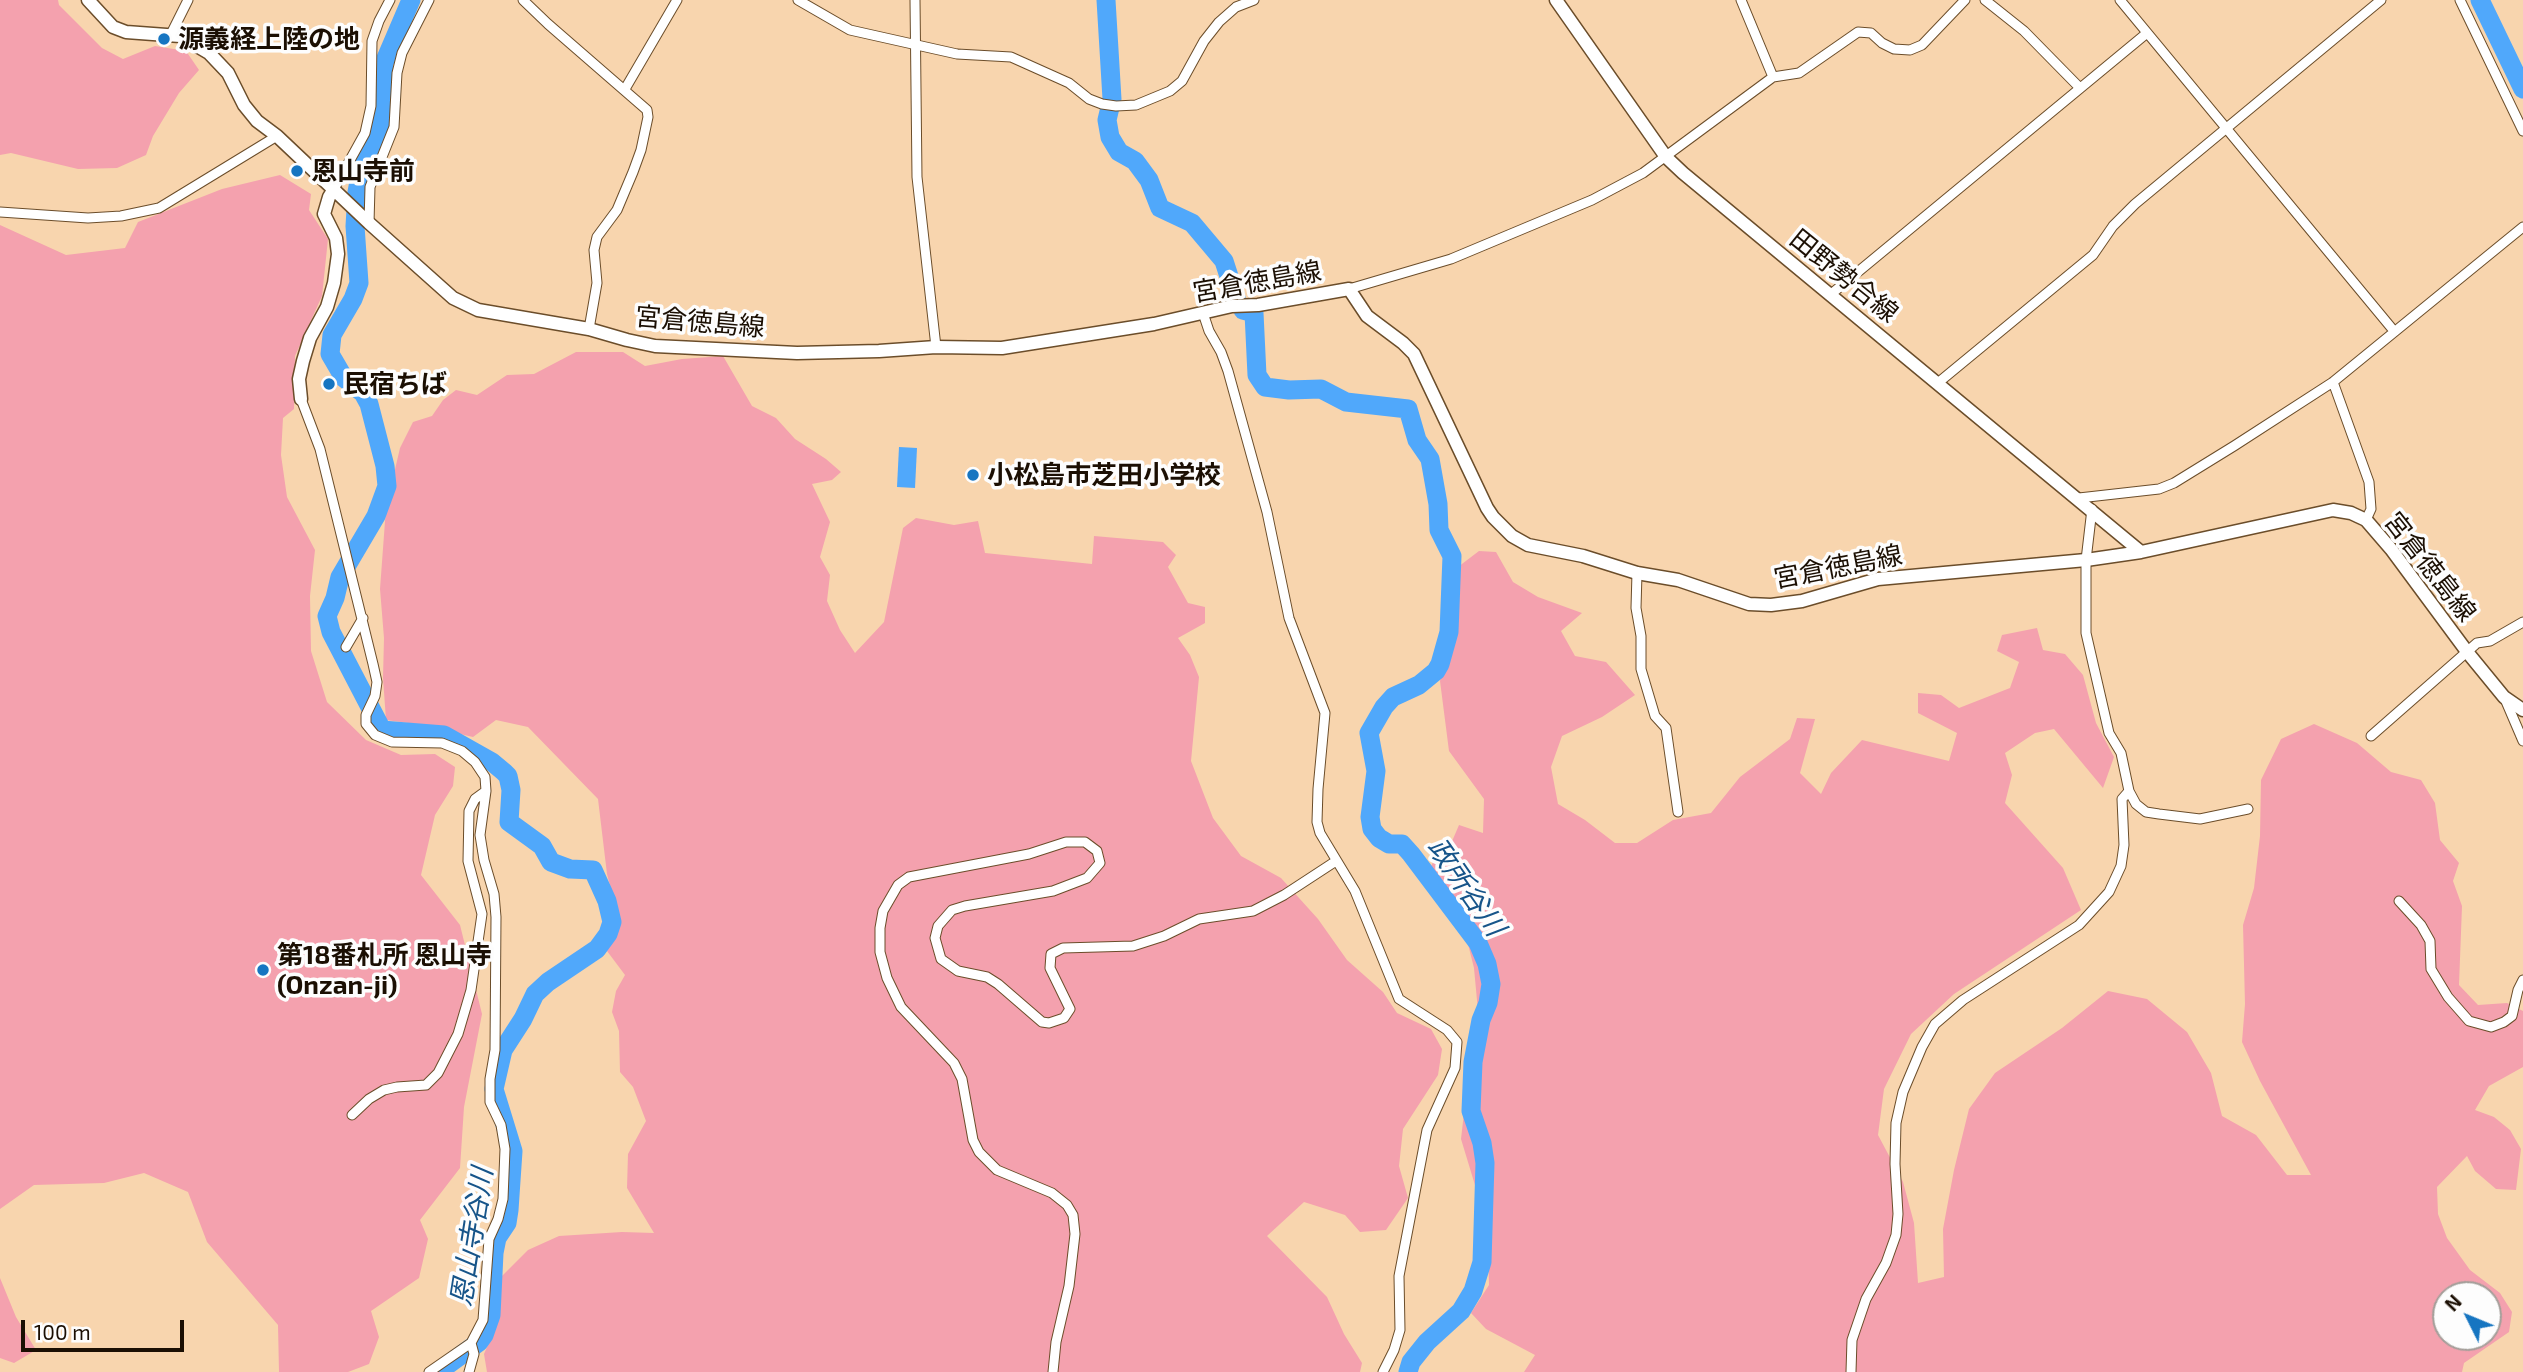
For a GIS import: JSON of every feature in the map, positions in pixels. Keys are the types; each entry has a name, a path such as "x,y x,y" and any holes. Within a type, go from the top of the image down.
{"main road":[{"name":"宮倉徳島線","path":"89,0 113,27 126,32 171,34 209,52 228,73 257,121 277,136 453,298 468,307 589,329 655,345 797,353 936,347 1002,348 1074,338 1232,306 1279,302 1349,289 1367,316 1414,354 1493,517 1512,536 1528,545 1583,556 1637,573 1678,580 1749,604 1771,606 1802,601 1878,579 2086,560 2141,552 2333,510 2351,513 2365,520 2391,549 2504,697 2523,710"},
{"name":"田野勢合線","path":"1556,0 1666,157 2141,552"},
{"path":"301,399 299,379 303,361 310,338 327,307 334,283 338,254 336,238 324,214 334,189"}],"street":[{"path":"171,34 188,0"},
{"path":"334,189 365,133 370,106 372,41 390,0"},
{"path":"366,220 370,187 394,127 397,73 402,52 429,0"},
{"path":"523,0 647,110 641,150 617,210 597,237 594,250 597,284 589,329"},
{"path":"625,89 677,0"},
{"path":"798,0 850,30 957,54 1011,57 1058,77 1089,99 1116,106 1136,105 1170,92 1182,81 1204,41 1219,22 1236,6 1254,0"},
{"path":"915,0 916,177 936,347"},
{"path":"1741,0 1773,77"},
{"path":"1349,289 1451,259 1626,184 1773,77 1799,73 1858,32 1871,33 1894,50 1910,50 1922,45 1965,0"},
{"path":"1985,0 2024,32 2079,87"},
{"path":"2120,0 2394,331"},
{"path":"1939,382 2093,255 2113,226 2135,204 2381,0"},
{"path":"2460,0 2523,131"},
{"path":"1830,295 2147,33"},
{"path":"0,212 88,218 121,216 159,208 277,136"},
{"path":"2079,498 2159,489 2174,483 2333,382 2523,227"},
{"path":"1203,313 1228,371 1267,512 1289,618 1325,713 1317,822 1320,833 1355,891 1399,999 1447,1030 1457,1042 1455,1068 1427,1130 1399,1276 1400,1330 1383,1372"},
{"path":"2333,382 2369,482 2371,509 2365,520"},
{"path":"301,399 320,449 377,682 375,696 366,715 366,724 375,735 392,742 442,743 461,751 475,762 485,777 486,791 480,835 494,894 496,917 495,1050 490,1079 490,1102 501,1125 505,1149 503,1199 489,1239 486,1257 484,1320 471,1343 429,1372"},
{"path":"2092,509 2086,560 2086,633 2109,733 2121,753 2129,791 2136,804 2146,812 2159,814 2200,819 2248,809"},
{"path":"1637,573 1636,608 1641,636 1641,669 1655,716 1666,728 1678,812"},
{"path":"346,646 363,618"},
{"path":"2371,736 2477,643 2490,641 2523,622"},
{"path":"2504,697 2523,741"},
{"path":"352,1115 369,1099 384,1090 426,1085 438,1073 458,1034 471,990 482,914 468,861 469,811 475,799 486,791"},
{"path":"1851,1372 1852,1340 1866,1299 1886,1263 1896,1236 1896,1123 1903,1092 1922,1047 1935,1024 1963,1000 2079,925 2109,892 2121,866 2124,845 2122,799 2129,791"},
{"path":"1053,1372 1056,1342 1069,1286 1075,1234 1073,1214 1067,1205 1052,1193 997,1170 979,1152 974,1140 962,1079 954,1063 901,1007 887,978 880,952 883,911 898,885 909,877 990,862 1066,842 1086,842 1097,850 1100,863 1087,878 1042,894 953,910 938,926 935,938 941,959 958,971 986,977 998,984 1042,1022 1049,1023 1064,1018 1070,1009 1050,968 1051,954 1063,948 1133,946 1164,936 1199,919 1254,911 1336,861"},
{"path":"2399,901 2421,925 2430,941 2431,969 2448,997 2469,1021 2491,1027 2512,1016 2523,980"},
{"path":"469,1372 474,1354 471,1343"}],"shaded area":[{"path":"0,0 58,0 59,5 102,48 123,59 155,46 186,51 199,70 179,93 153,136 146,155 117,168 78,169 11,153 0,155"},
{"path":"280,175 311,194 309,210 328,239 322,296 295,356 294,409 283,418 281,455 287,497 315,550 310,596 311,651 327,702 366,740 401,755 435,754 455,767 453,786 435,815 421,875 460,925 482,1014 464,1107 460,1168 420,1220 428,1239 419,1278 371,1311 379,1337 369,1364 348,1372 279,1372 278,1325 207,1242 188,1192 144,1173 104,1183 34,1185 0,1209 0,225 66,255 125,248 138,222 222,189"},
{"path":"576,352 623,352 645,366 682,359 723,356 752,406 776,418 795,439 841,472 832,480 812,484 830,522 820,557 830,575 827,601 840,630 855,653 884,622 903,528 916,518 954,525 978,521 985,553 1092,564 1094,536 1163,542 1176,555 1168,567 1188,603 1205,607 1205,623 1178,638 1190,655 1199,677 1191,761 1213,818 1241,856 1281,878 1318,919 1347,960 1383,992 1397,1013 1431,1029 1442,1049 1438,1075 1403,1129 1399,1166 1408,1198 1386,1230 1360,1232 1345,1215 1304,1202 1267,1236 1327,1297 1344,1334 1362,1363 1360,1372 487,1372 484,1354 500,1317 499,1279 528,1250 559,1236 654,1233 627,1188 628,1154 646,1121 633,1087 620,1072 619,1031 612,1012 616,991 625,975 607,951 618,917 607,874 598,799 528,727 496,720 473,737 386,720 380,589 386,508 400,448 413,422 432,416 443,400 456,390 477,395 507,375 534,374"},
{"path":"1479,551 1496,552 1513,582 1538,597 1582,613 1561,631 1575,656 1606,662 1635,695 1602,717 1562,736 1551,767 1558,804 1615,843 1637,843 1673,820 1711,813 1740,777 1790,739 1797,718 1815,719 1800,773 1821,794 1831,773 1862,740 1949,761 1957,733 1918,713 1918,693 1941,695 1959,708 2010,688 2019,662 1997,651 2002,635 2037,628 2043,650 2065,654 2083,675 2096,723 2114,757 2103,788 2054,729 2035,733 2005,753 2012,775 2005,803 2063,868 2081,910 1954,994 1911,1034 1884,1089 1878,1135 1903,1182 1914,1223 1918,1283 1944,1277 1943,1229 1969,1109 1995,1073 2062,1028 2108,991 2147,999 2187,1032 2211,1073 2222,1116 2256,1135 2287,1175 2311,1175 2242,1042 2245,1004 2243,925 2254,888 2260,836 2261,780 2281,739 2314,724 2357,743 2391,772 2421,780 2435,803 2440,840 2459,863 2453,881 2462,906 2459,985 2478,1005 2507,1003 2523,1011 2523,1067 2489,1086 2475,1110 2494,1117 2510,1130 2521,1149 2516,1190 2496,1189 2475,1171 2467,1156 2437,1187 2438,1214 2447,1238 2470,1270 2484,1281 2432,1281 2432,1351 2481,1351 2464,1363 2462,1372 1524,1372 1535,1355 1486,1329 1471,1313 1489,1285 1488,1243 1478,1195 1461,1139 1467,1087 1483,1056 1474,968 1465,932 1424,884 1435,857 1450,846 1459,825 1483,833 1484,799 1449,751 1440,681 1453,632 1454,570"},
{"path":"0,1278 16,1317 36,1350 14,1363 0,1358"},
{"path":"2502,1296 2512,1312 2509,1332 2502,1337"}],"water":[{"path":"899,447 917,448 915,488 897,487"}],"waterway":[{"name":"恩山寺谷川","path":"411,0 384,63 382,123 361,171 357,192 355,226 359,283 332,335 330,354 344,378 363,393 369,404 385,466 387,486 376,516 340,577 327,616 331,632 382,730 444,735 492,762 504,772 508,776 511,790 509,822 542,846 551,862 570,869 593,870 607,901 612,922 608,934 597,949 535,994 503,1050 494,1089 513,1151 507,1223 497,1238 494,1253 491,1315 479,1342 438,1372"},
{"name":"政所谷川","path":"1106,0 1112,99 1107,120 1110,137 1119,152 1135,161 1149,180 1160,208 1192,223 1224,261 1236,298"},
{"path":"2480,0 2523,89"},
{"name":"政所谷川","path":"1243,310 1254,313 1257,375 1265,387 1289,390 1321,389 1346,402 1408,409 1417,440 1430,459 1438,504 1439,530 1452,556 1449,632 1440,664 1436,671 1419,685 1393,697 1369,733 1376,771 1370,817 1372,829 1379,838 1389,844 1402,844 1411,854 1478,943 1487,964 1491,984 1473,1062 1471,1111 1482,1143 1485,1163 1482,1262 1473,1291 1461,1311 1427,1342 1411,1362 1408,1372"}],"place":[{"name":"源義経上陸の地","path":"164,39"},
{"name":"恩山寺前","path":"297,171"},
{"name":"民宿ちば","path":"329,384"},
{"name":"小松島市芝田小学校","path":"973,475"},
{"name":"第18番札所 恩山寺 (Onzan-ji)","path":"263,970"}]}
